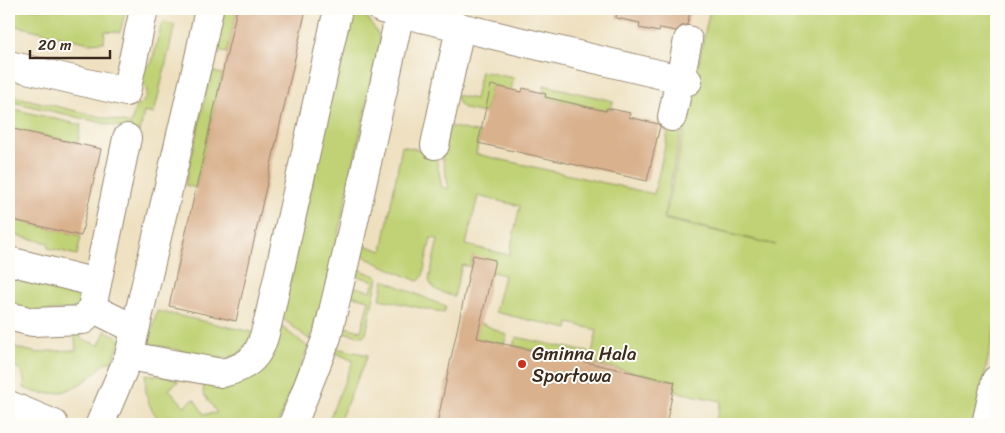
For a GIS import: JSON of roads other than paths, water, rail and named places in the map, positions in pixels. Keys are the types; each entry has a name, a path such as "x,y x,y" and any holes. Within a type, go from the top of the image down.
{"street":[{"path":"9,65 126,92 144,9"},
{"path":"129,356 222,373 247,365 257,355 263,343 338,9"},
{"path":"293,424 327,336 346,256 394,10 448,20 684,80"},
{"path":"100,424 129,356 199,58 204,14"},
{"path":"435,145 448,20"},
{"path":"672,117 684,80 688,40"},
{"path":"9,316 32,322 83,320 94,296 127,138"},
{"path":"9,261 94,296 135,329"},
{"path":"986,424 996,380"},
{"path":"9,405 54,424"}],"place":[{"name":"Gminna Hala Sportowa","path":"522,364"}]}
